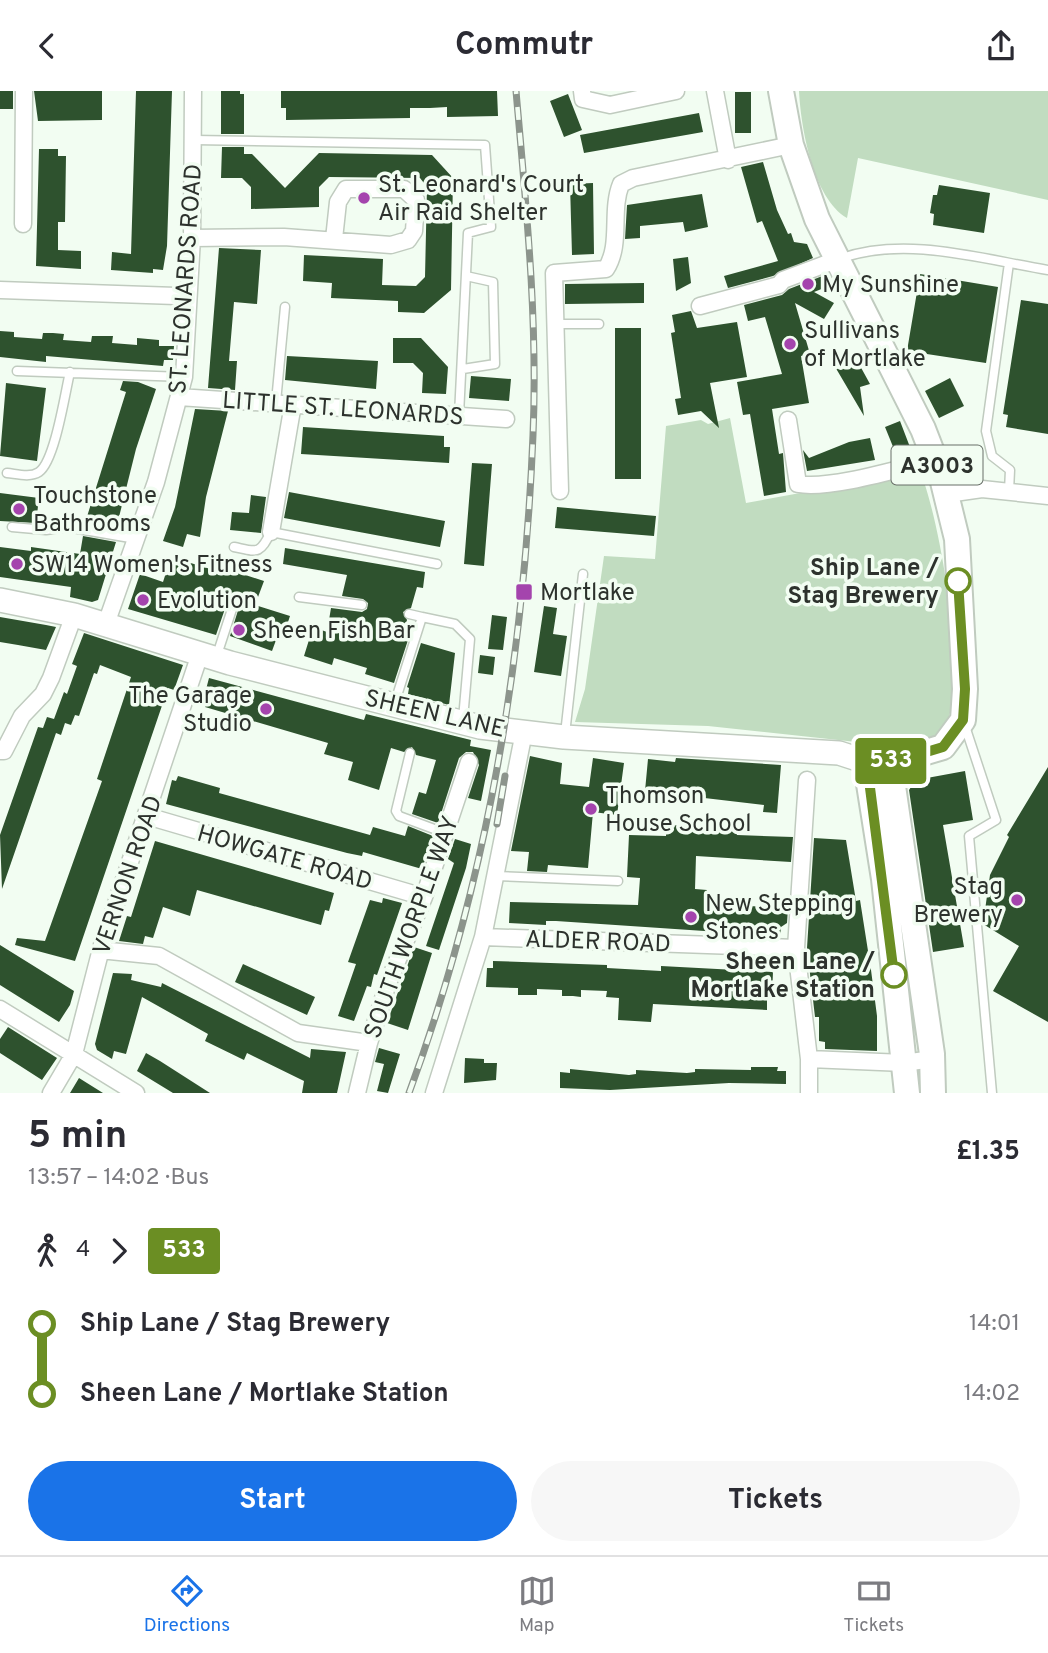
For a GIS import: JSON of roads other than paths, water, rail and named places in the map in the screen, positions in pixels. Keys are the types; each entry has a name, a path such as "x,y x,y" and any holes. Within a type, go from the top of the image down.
{"main road":[{"name":"A3003","path":"781,91 791,145 817,219 839,259 935,460 947,494 957,539 965,689 963,720"},
{"name":"SHEEN LANE","path":"0,600 74,615 208,656 394,705 419,715 564,737 839,753 880,766"},
{"path":"907,1093 884,879 869,784 880,766 943,747 963,720"},
{"path":"880,766 893,786 932,1059 933,1093"}],"street":[{"path":"23,224 24,91"},
{"name":"ST. LEONARDS ROAD","path":"106,624 136,539 184,377 192,238 193,91"},
{"path":"582,91 583,99 610,105 676,91"},
{"path":"715,91 728,160"},
{"path":"560,491 554,273 606,269 611,261 615,197 621,184 633,178 791,145"},
{"path":"192,238 334,239 391,245 408,240 414,231 416,200 404,189 346,189 338,202 334,239"},
{"path":"700,306 779,285 783,280 839,259"},
{"path":"0,290 176,296"},
{"name":"LITTLE ST. LEONARDS","path":"179,397 506,419"},
{"path":"271,532 284,403"},
{"path":"788,420 798,484 808,486 850,479 935,460"},
{"path":"947,494 982,489 1048,496"},
{"path":"1,755 22,716 43,694 74,615"},
{"name":"VERNON ROAD","path":"51,1093 74,1054 100,950 208,656"},
{"path":"434,1093 483,937 524,732"},
{"name":"SOUTH WORPLE WAY","path":"357,1093 388,983 424,897 469,762"},
{"path":"807,780 796,948 809,1059 809,1093"},
{"name":"HOWGATE ROAD","path":"147,816 424,897"},
{"name":"ALDER ROAD","path":"483,937 796,948"},
{"path":"100,950 159,956 298,1033 369,1043"},
{"path":"0,1009 136,1093"},
{"path":"809,1059 904,1062 932,1059"}],"lane":[{"path":"194,140 485,145 491,227 468,233 459,415"},
{"path":"839,259 867,250 902,247 1048,270"},
{"path":"1009,263 986,431 992,456 1010,470 1009,491"},
{"path":"463,369 495,364 493,282 466,276"},
{"path":"284,403 285,307"},
{"path":"556,324 599,324"},
{"path":"17,371 184,377"},
{"path":"7,473 28,476 37,473 48,460 70,372"},
{"path":"12,527 46,530 67,527 136,539"},
{"path":"234,547 256,551 262,549 271,532 437,564"},
{"path":"564,737 577,650 583,574"},
{"path":"299,597 362,605"},
{"path":"208,656 234,603"},
{"path":"409,614 455,624 470,639 464,723"},
{"path":"394,705 422,617"},
{"path":"963,720 996,820 968,836 992,1093"},
{"path":"410,753 396,811 399,816 445,833"},
{"path":"495,876 618,881"}],"railway":[{"path":"409,1093 460,933 480,851 497,769 521,602 533,435 534,349 516,91"},
{"path":"497,824 505,776"}],"place":[{"name":"St. Leonard's Court Air Raid Shelter","path":"364,198"},
{"name":"My Sunshine","path":"808,284"},
{"name":"Sullivans of Mortlake","path":"790,344"},
{"name":"Touchstone Bathrooms","path":"19,509"},
{"name":"SW14 Women's Fitness","path":"17,564"},
{"name":"Ship Lane / Stag Brewery","path":"958,581"},
{"name":"Mortlake","path":"524,592"},
{"name":"Evolution","path":"143,600"},
{"name":"Sheen Fish Bar","path":"239,630"},
{"name":"The Garage Studio","path":"266,709"},
{"name":"Thomson House School","path":"591,809"},
{"name":"Stag Brewery","path":"1017,900"},
{"name":"New Stepping Stones","path":"691,917"},
{"name":"Sheen Lane / Mortlake Station","path":"894,975"}]}
